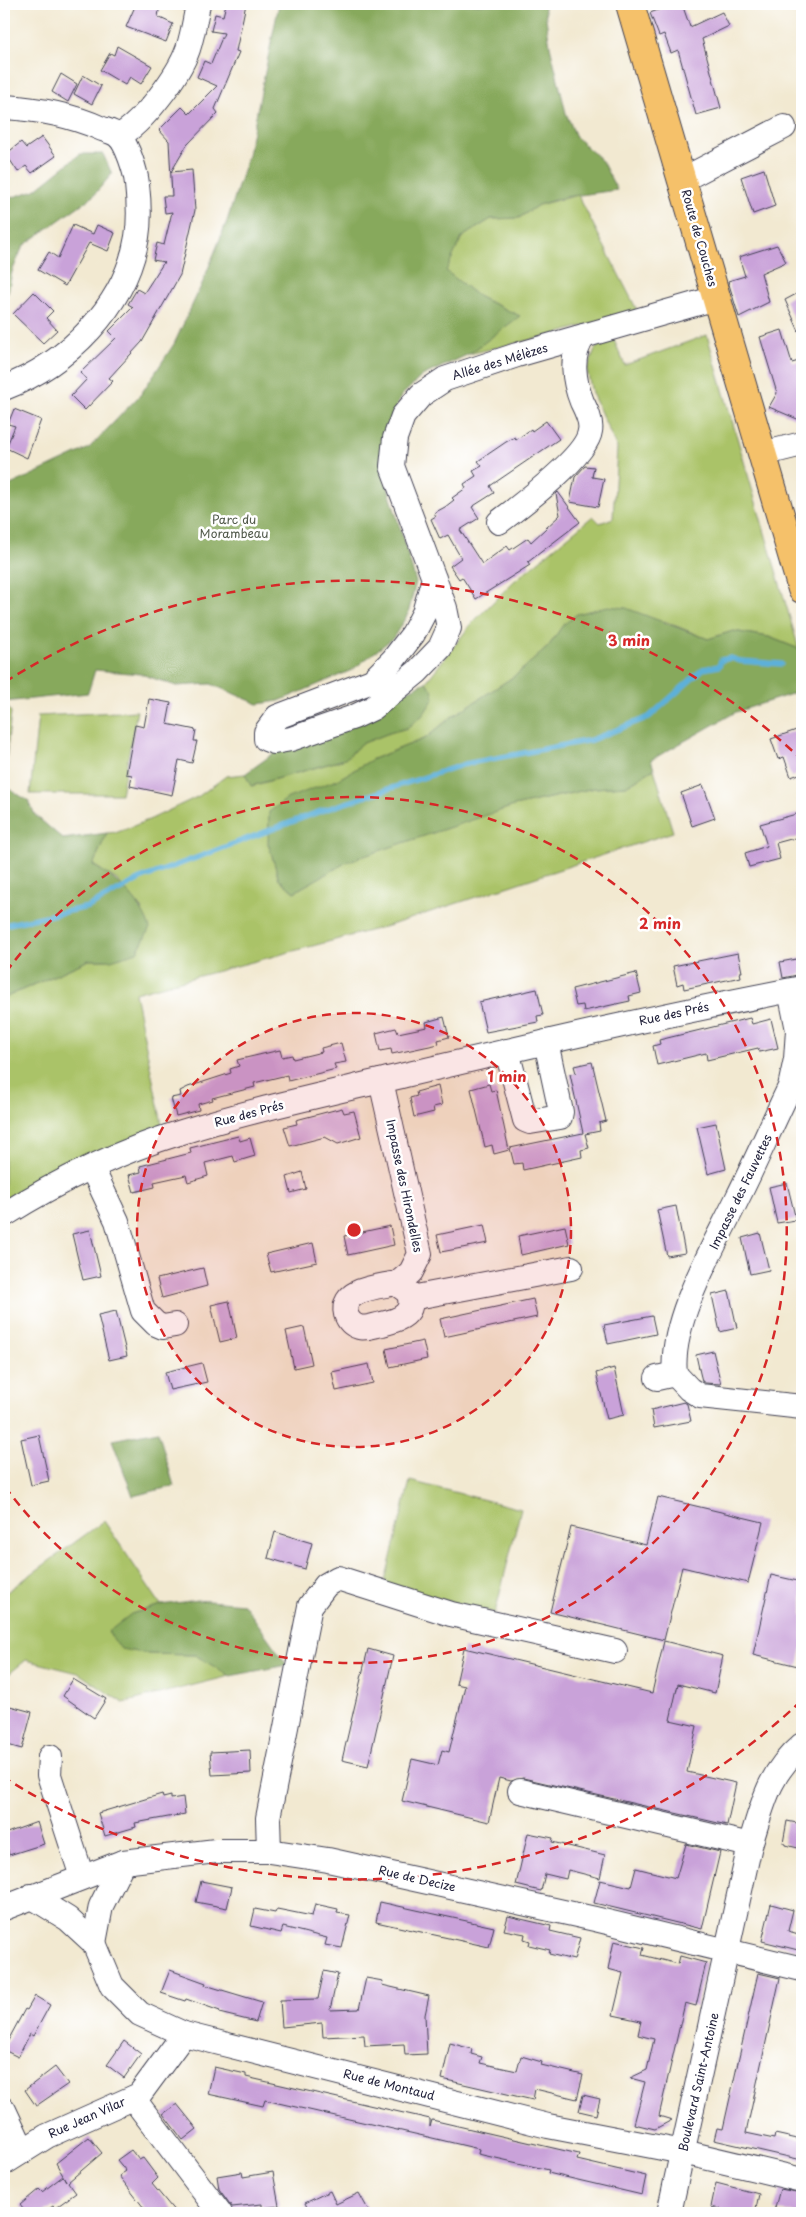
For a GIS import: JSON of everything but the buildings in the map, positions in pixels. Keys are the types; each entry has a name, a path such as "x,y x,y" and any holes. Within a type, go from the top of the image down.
{"main road":[{"name":"Route de Couches","path":"630,4 802,589"}],"street":[{"path":"119,136 131,129 144,117 176,71 187,51 198,4"},
{"path":"4,107 54,112 78,118 119,136 129,155 136,178 140,208 137,238 129,268 99,319 78,342 34,374 4,388"},
{"path":"682,180 784,126"},
{"name":"Allée des Mélèzes","path":"434,578 424,612 413,634 393,660 372,681 277,717 266,732 266,739 274,742 291,738 354,717 373,708 417,672 440,648 449,628 434,578 392,466 394,438 404,416 421,394 446,379 517,355 716,298"},
{"path":"499,522 548,483 584,446 591,431 574,372 578,344 584,336"},
{"path":"765,464 802,444"},
{"name":"Rue des Prés","path":"4,1215 31,1198 92,1168 181,1132 507,1051 680,1012 796,990"},
{"name":"Impasse des Fauvettes","path":"796,990 798,1030 796,1059 790,1087 692,1295 677,1338 674,1363 666,1376 700,1396 802,1407"},
{"path":"507,1051 525,1120 530,1122 560,1117 561,1112 546,1042"},
{"name":"Impasse des Hirondelles","path":"381,1081 420,1254 404,1291 571,1268"},
{"path":"92,1168 117,1221 143,1311 156,1324 163,1327 174,1325"},
{"path":"270,1851 268,1818 310,1606 326,1585 338,1578 451,1614 615,1651"},
{"name":"Boulevard Saint-Antoine","path":"669,2213 750,1845 768,1787 786,1759 802,1745"},
{"path":"50,1757 49,1775 82,1877"},
{"path":"520,1791 750,1845"},
{"name":"Rue de Decize","path":"4,1908 123,1862 216,1850 270,1851 328,1860 802,1969"},
{"path":"94,1943 101,1906 123,1862"},
{"name":"Rue de Montaud","path":"31,1896 68,1919 94,1943 112,1986 140,2014 184,2034 548,2126 683,2152 802,2180"},
{"name":"Rue Jean Vilar","path":"4,2110 14,2157 47,2136 139,2095 184,2034"},
{"path":"133,2098 220,2213"}],"green space":[{"name":"Parc du Morambeau","path":"279,4 544,4 550,46 566,113 576,137 602,161 617,190 565,197 538,205 519,218 491,219 462,237 446,271 479,297 520,316 469,354 422,376 401,396 387,430 389,491 416,582 408,614 393,638 352,670 279,701 258,704 211,684 176,686 141,674 95,670 88,693 4,702 4,488 89,448 141,394 174,344 202,284 227,221 248,155"},
{"path":"80,154 103,154 112,174 93,196 23,246 12,272 8,293 4,297 4,204 10,198 35,190"},
{"path":"578,195 637,310 556,334 469,354 519,316 479,297 445,271 462,237 491,219 519,218 538,205"},
{"path":"707,335 799,649 769,637 733,631 708,639 664,621 563,625 548,647 516,675 450,718 426,738 373,759 337,780 268,843 279,879 294,892 348,861 514,806 594,788 626,786 654,769 673,832 388,926 135,993 162,1124 4,1199 4,998 89,960 111,960 143,910 117,880 93,865 107,833 118,832 151,819 199,796 226,776 245,774 252,786 345,759 361,744 407,728 432,689 426,682 472,623 513,582 593,516 600,523 613,518 617,448 592,393 587,370 595,349 606,340 613,338 625,365"},
{"path":"608,606 626,608 708,639 733,631 769,637 799,649 802,658 802,689 798,692 736,712 651,760 654,769 626,786 594,788 514,806 349,861 294,892 279,879 268,843 269,812 288,798 337,780 373,759 426,738 450,718 516,675 548,647 563,625 577,614"},
{"path":"426,682 432,689 434,698 423,715 407,728 361,744 345,759 251,786 245,774 274,753"},
{"path":"4,702 11,712 4,782"},
{"path":"137,711 121,794 30,794 38,716"},
{"path":"4,786 29,801 35,815 63,839 107,833 93,865 120,884 140,907 150,928 137,952 111,960 89,960 4,998"},
{"path":"158,1431 174,1486 133,1496 112,1440"},
{"path":"410,1481 521,1509 495,1613 384,1585"},
{"path":"104,1521 161,1605 131,1614 148,1654 195,1655 230,1676 123,1703 78,1673 26,1660 4,1678 4,1594"},
{"path":"197,1600 244,1604 287,1665 230,1676 195,1655 148,1654 121,1649 108,1632 131,1614 161,1605"}],"waterway":[{"path":"4,925 88,907 140,879 321,811 465,764 591,740 649,717 703,669 719,666 721,660 731,658 740,661 781,664"}]}
